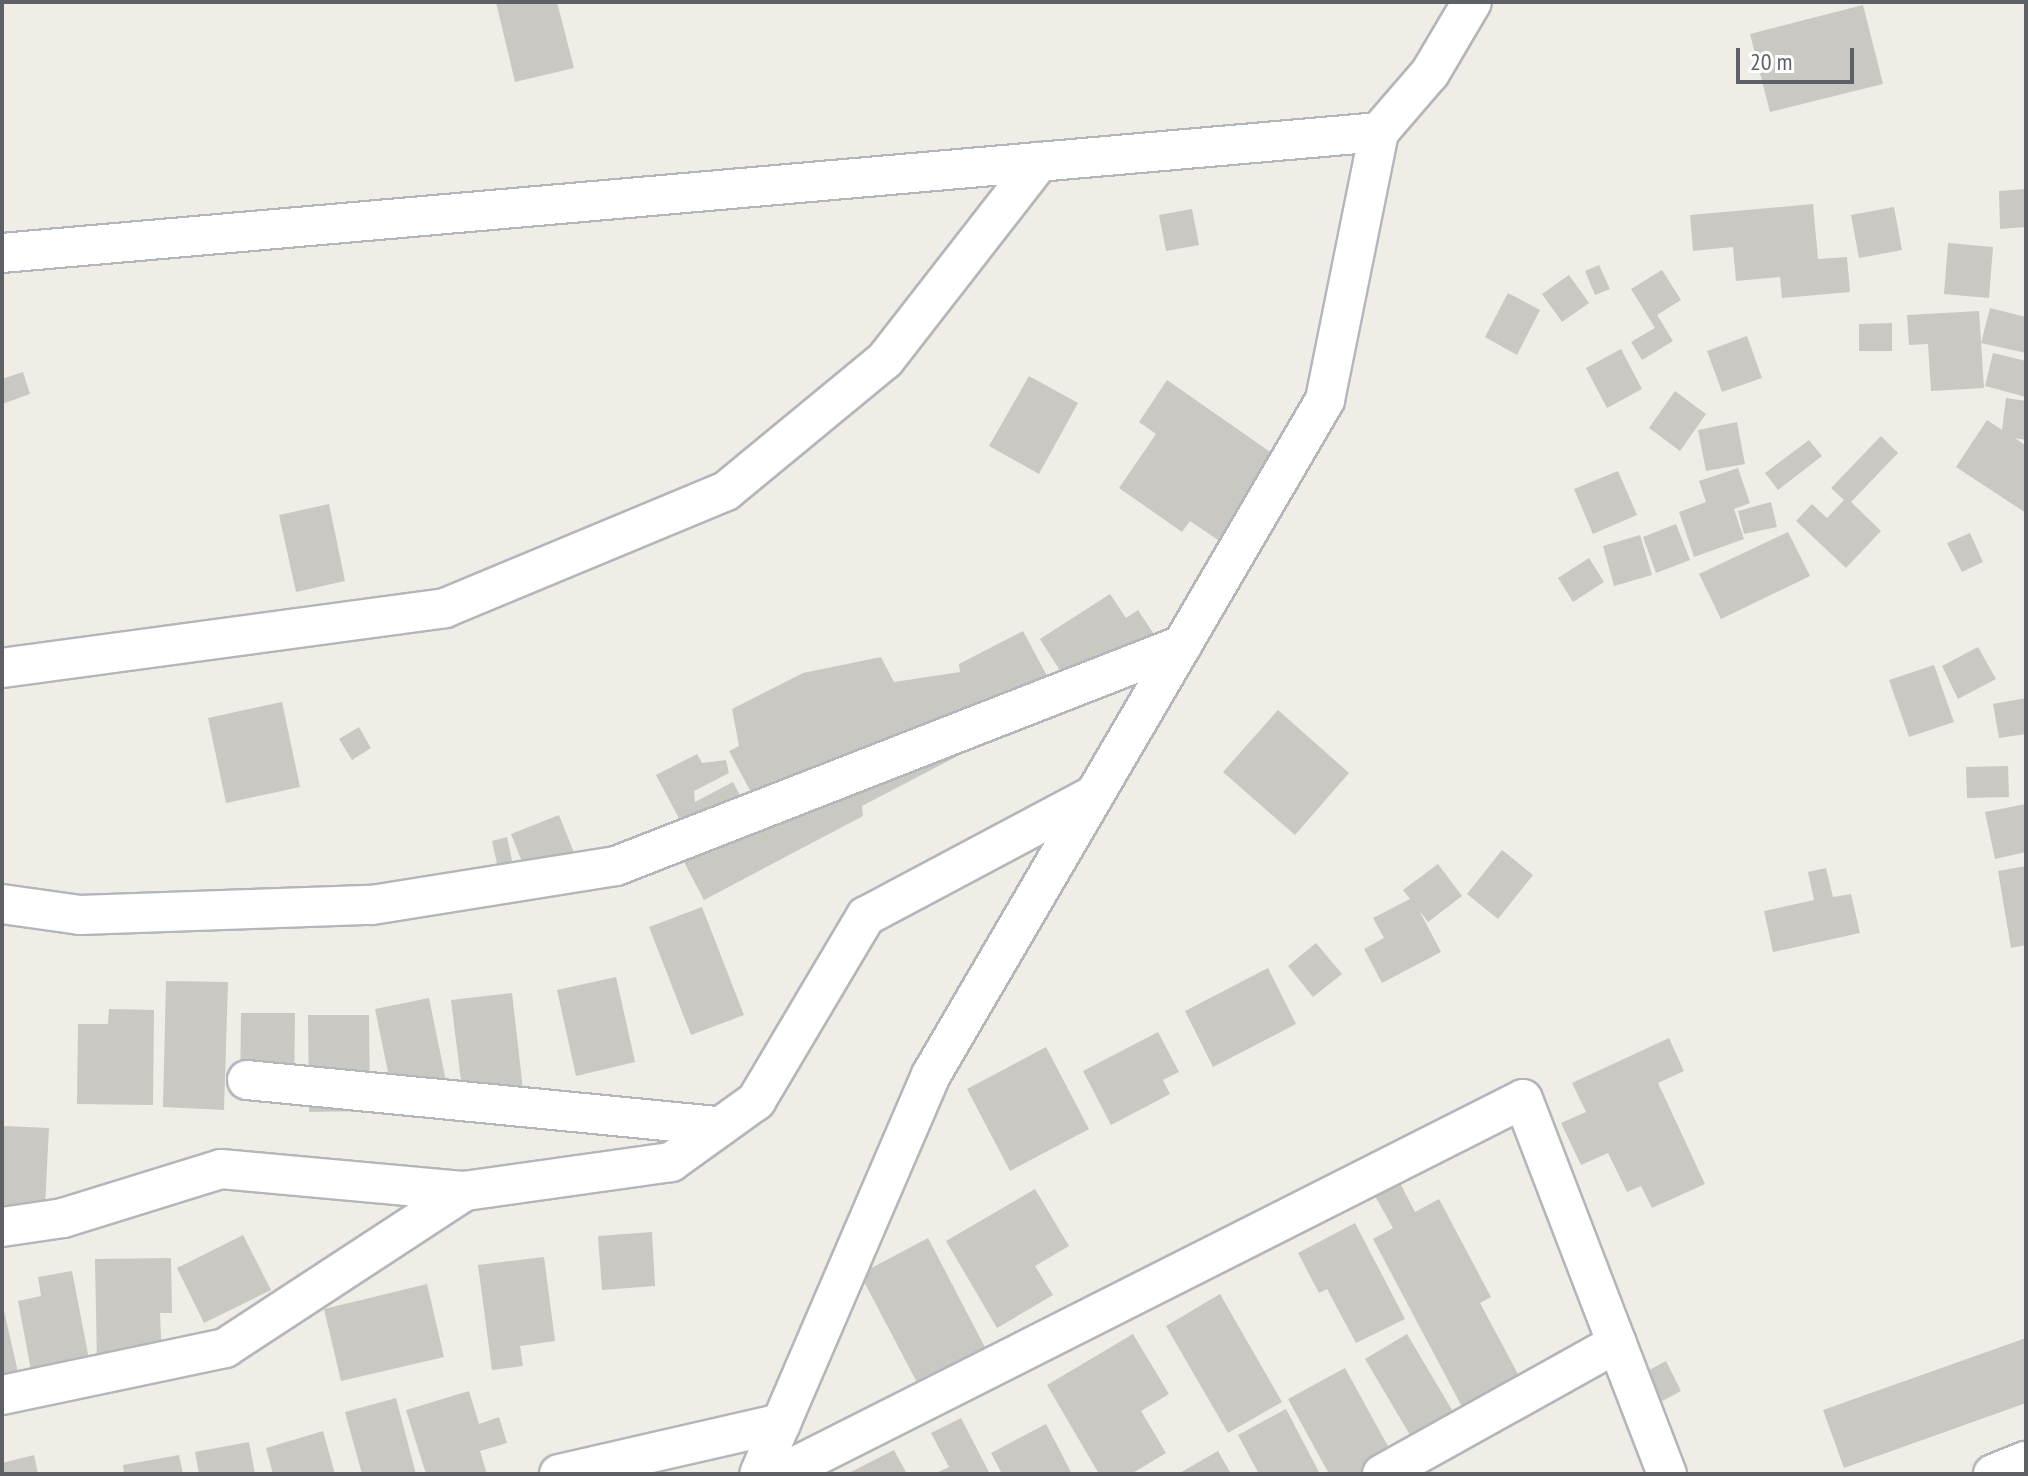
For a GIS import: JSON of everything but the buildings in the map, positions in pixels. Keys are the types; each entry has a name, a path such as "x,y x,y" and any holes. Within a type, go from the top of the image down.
{"street":[{"path":"759,1474 931,1075 1325,400 1379,132 1430,73 1472,2"},
{"path":"2,253 1379,132"},
{"path":"2,668 445,608 726,491 885,360 1039,162"},
{"path":"2,904 80,915 372,905 616,866 1182,645"},
{"path":"2,1227 63,1218 221,1169 465,1191 671,1162 756,1101 866,916 1095,794"},
{"path":"247,1080 720,1126"},
{"path":"780,1474 1523,1099 1667,1474"},
{"path":"2,1395 225,1348 465,1191"},
{"path":"1382,1474 1617,1343"},
{"path":"559,1474 781,1423"},
{"path":"1993,1474 2026,1461"}]}
